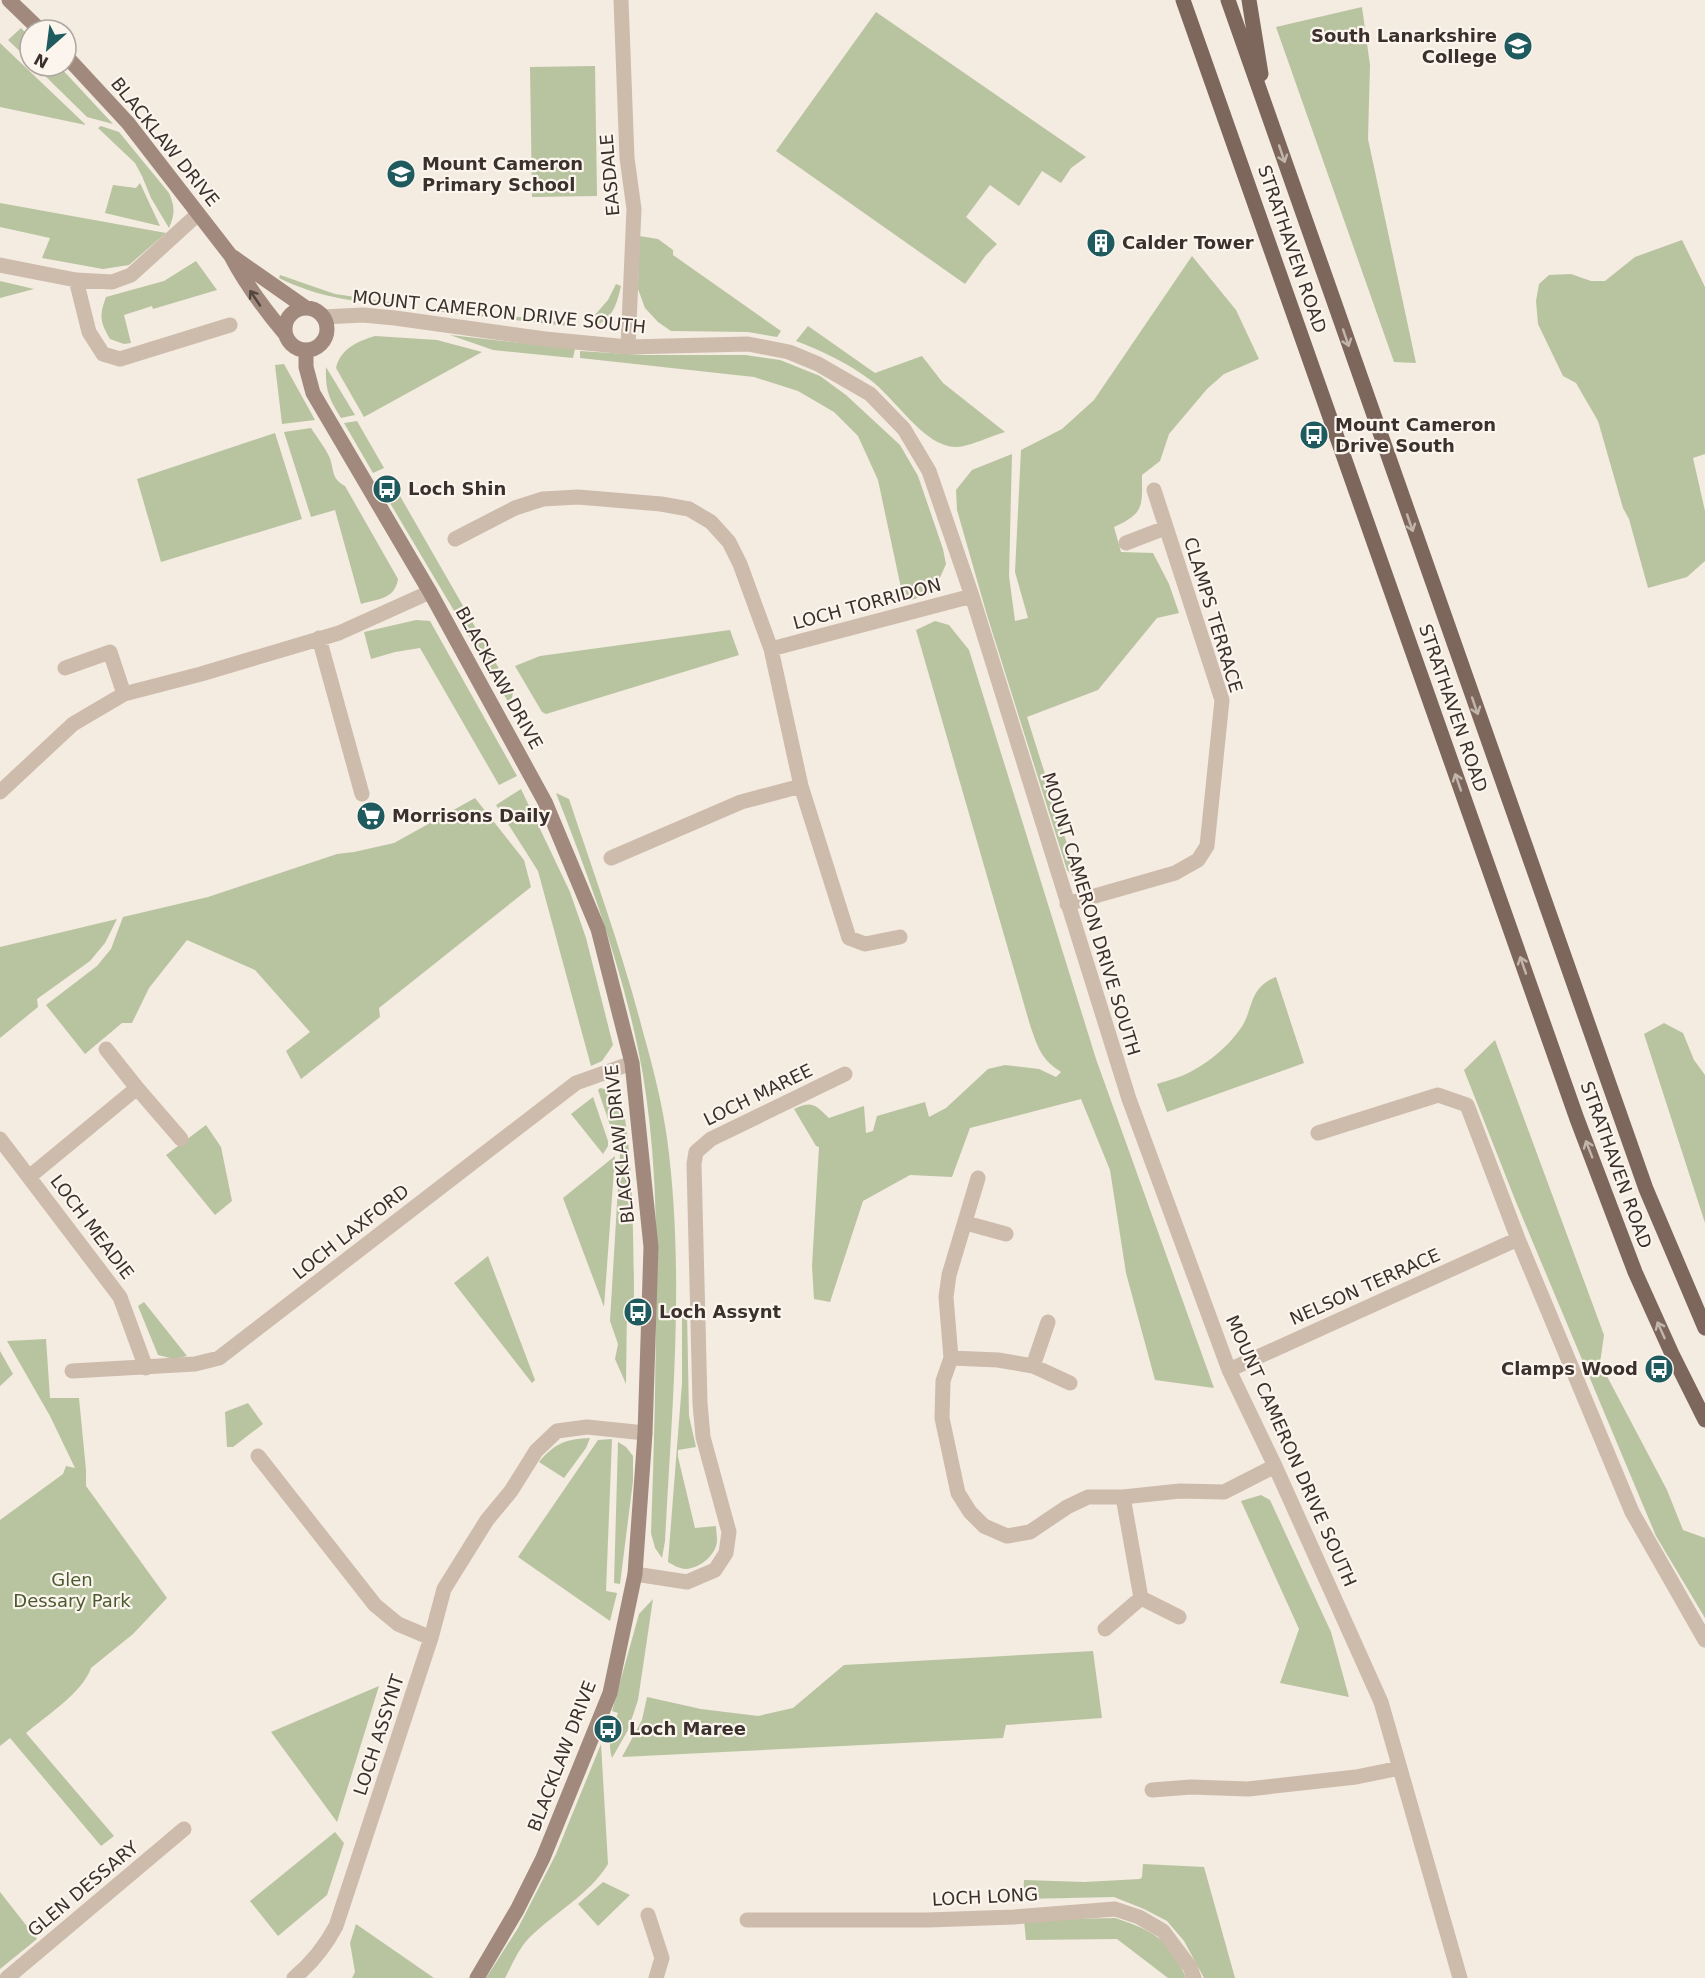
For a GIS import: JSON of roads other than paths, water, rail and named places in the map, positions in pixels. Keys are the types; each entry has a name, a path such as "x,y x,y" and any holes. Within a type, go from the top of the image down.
{"main road":[{"name":"STRATHAVEN ROAD","path":"1183,0 1577,1119 1635,1272 1671,1354 1705,1420"},
{"name":"STRATHAVEN ROAD","path":"1228,0 1646,1189 1705,1328"},
{"path":"1249,0 1268,114"}],"street":[{"path":"9,0 28,18"},
{"name":"EASDALE","path":"621,0 627,158 634,209 628,347"},
{"name":"BLACKLAW DRIVE","path":"78,69 128,123 231,256 242,278 286,336"},
{"path":"0,265 76,280 112,282 131,275 198,213"},
{"name":"BLACKLAW DRIVE","path":"231,256 306,308"},
{"path":"76,280 89,332 103,354 120,359 230,325"},
{"path":"306,308 313,309 323,317 327,331 325,338 314,349 306,350 294,346 286,336 286,323 289,317 294,312 306,308"},
{"name":"MOUNT CAMERON DRIVE SOUTH","path":"323,317 363,315 395,318 545,339 628,347 748,344 789,352 818,364 870,394 904,429 929,471 972,596 1129,1099 1229,1370 1381,1701 1460,1978"},
{"name":"BLACKLAW DRIVE","path":"306,350 306,367 313,393 430,592 545,802 598,929 632,1063 651,1247 645,1433 635,1574 610,1693 543,1858 517,1910 477,1978"},
{"name":"CLAMPS TERRACE","path":"1067,904 1175,873 1198,860 1207,846 1222,700 1154,490"},
{"path":"455,539 515,508 543,499 578,497 661,504 688,509 711,522 729,542 740,564 771,649 801,786 849,938 865,944 900,937"},
{"name":"CLAMPS TERRACE","path":"1126,543 1165,528"},
{"path":"0,792 73,724 124,694 339,633 430,592"},
{"name":"LOCH TORRIDON","path":"771,649 972,596"},
{"path":"319,638 362,794"},
{"path":"65,668 110,652 124,694"},
{"path":"610,858 741,802 801,786"},
{"path":"106,1049 181,1139"},
{"name":"LOCH LAXFORD","path":"72,1371 195,1364 219,1358 576,1083 632,1063"},
{"name":"LOCH MAREE","path":"635,1574 687,1582 715,1570 726,1553 729,1532 703,1437 701,1414 694,1164 696,1152 711,1139 845,1074"},
{"name":"LOCH MEADIE","path":"29,1177 137,1088"},
{"path":"1318,1133 1438,1095 1467,1105 1518,1239 1632,1512 1705,1640"},
{"name":"LOCH MEADIE","path":"0,1139 120,1297 146,1368"},
{"path":"978,1179 949,1275 946,1297 951,1358 943,1381 942,1418 958,1493 970,1512 984,1526 1007,1536 1030,1532 1067,1507 1088,1497 1123,1497 1180,1491 1224,1492 1275,1466"},
{"path":"966,1223 1006,1234"},
{"name":"NELSON TERRACE","path":"1229,1370 1518,1239"},
{"path":"1033,1366 1048,1322"},
{"path":"951,1358 998,1360 1033,1366 1070,1383"},
{"name":"LOCH ASSYNT","path":"294,1978 311,1964 328,1942 336,1926 431,1638 444,1589 487,1520 510,1491 536,1451 557,1431 587,1427 645,1433"},
{"path":"258,1456 375,1605 398,1624 431,1638"},
{"path":"1123,1497 1141,1598"},
{"path":"1141,1598 1179,1617"},
{"path":"1105,1629 1141,1598"},
{"path":"1152,1790 1191,1787 1248,1789 1356,1777 1400,1768"},
{"name":"GLEN DESSARY","path":"7,1978 184,1829"},
{"name":"LOCH LONG","path":"747,1920 928,1920 1014,1917 1115,1909 1139,1917 1163,1930 1190,1966 1194,1978"},
{"path":"648,1916 662,1958 656,1978"}],"place":[{"name":"South Lanarkshire College","path":"1518,46"},
{"name":"Mount Cameron Primary School","path":"401,174"},
{"name":"Calder Tower","path":"1101,243"},
{"name":"Mount Cameron Drive South","path":"1314,435"},
{"name":"Loch Shin","path":"387,489"},
{"name":"Morrisons Daily","path":"371,816"},
{"name":"Loch Assynt","path":"638,1312"},
{"name":"Clamps Wood","path":"1659,1369"},
{"name":"Loch Maree","path":"608,1729"}],"park label":[{"name":"Glen Dessary Park","path":"72,1590"}]}
